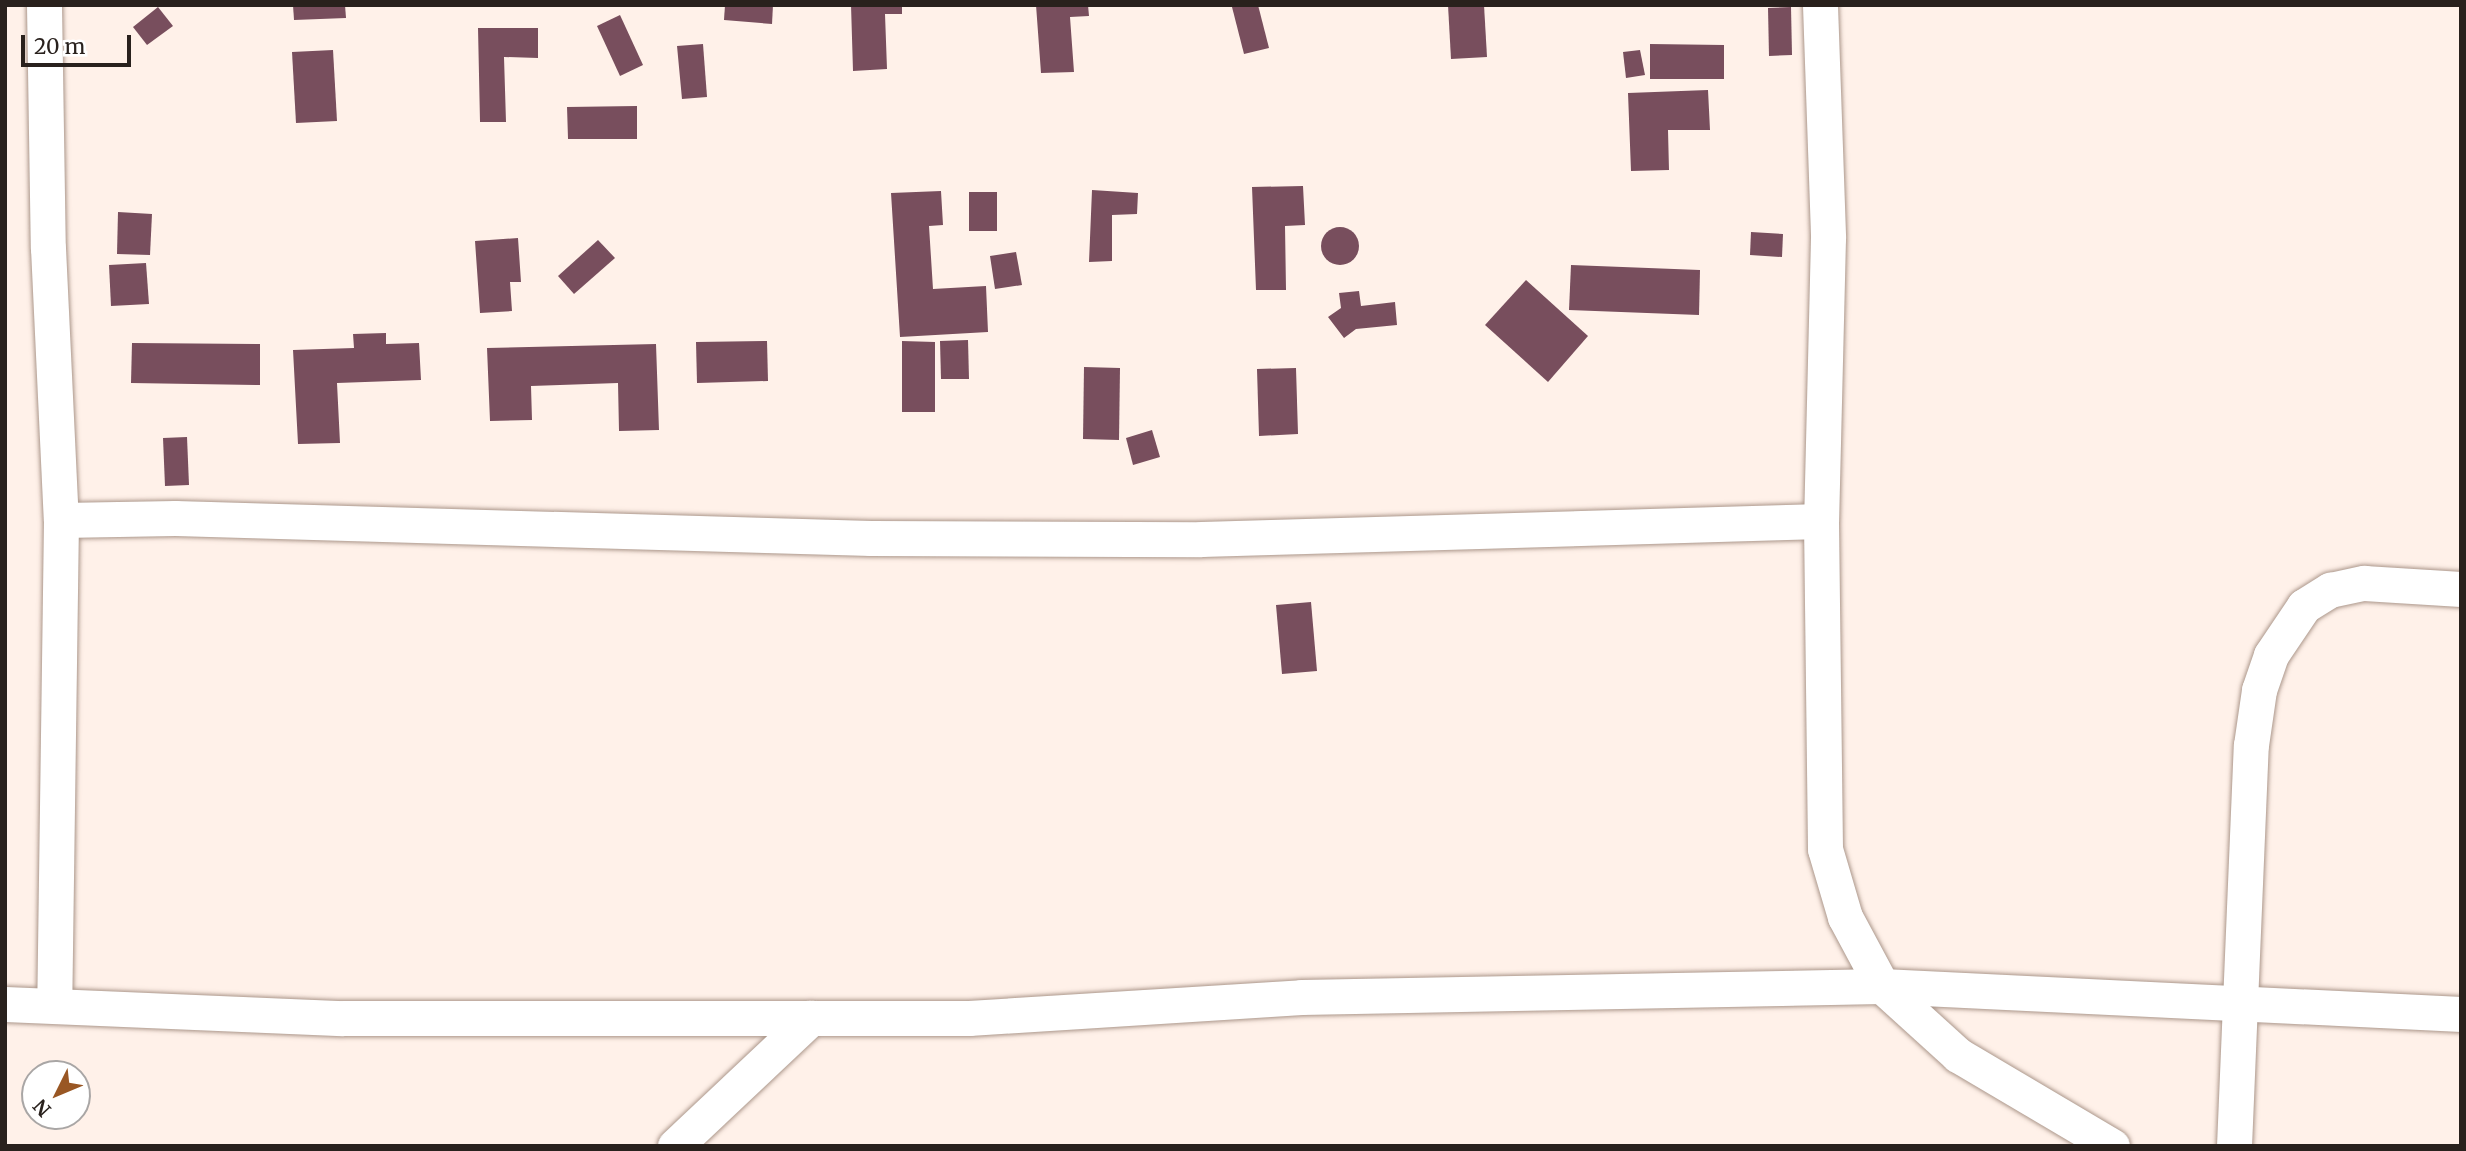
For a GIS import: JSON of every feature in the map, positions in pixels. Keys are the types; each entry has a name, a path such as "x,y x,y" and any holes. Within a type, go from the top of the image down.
{"street":[{"path":"44,5 48,248 61,520 54,1005"},
{"path":"1821,5 1828,239 1821,521 1825,849 1845,917 1882,986 1958,1055 2112,1146"},
{"path":"61,520 175,518 871,538 1173,539 1821,521"},
{"path":"2234,1146 2243,1006 2251,745 2259,690 2283,633 2304,606 2330,590 2364,583 2461,589"},
{"path":"5,1004 343,1018 969,1018 1301,997 1882,986 2243,1006 2461,1014"},
{"path":"675,1146 811,1018"}],"building":[{"path":"293,5 345,5 346,18 294,20"},
{"path":"725,5 773,5 772,24 724,20"},
{"path":"851,5 902,5 902,14 885,14 887,69 853,71"},
{"path":"1036,5 1088,5 1089,16 1070,17 1074,72 1041,73"},
{"path":"1258,5 1269,48 1244,54 1232,7"},
{"path":"1448,5 1484,5 1487,57 1451,59"},
{"path":"158,7 173,26 147,45 133,27"},
{"path":"1791,7 1792,55 1769,56 1768,8"},
{"path":"620,15 643,65 620,76 597,26"},
{"path":"478,28 538,28 538,58 504,57 506,122 480,122"},
{"path":"703,44 707,97 682,99 677,46"},
{"path":"1650,44 1724,45 1724,79 1650,79"},
{"path":"333,50 337,121 296,123 292,52"},
{"path":"1640,50 1645,75 1626,78 1623,52"},
{"path":"1708,90 1710,130 1668,130 1669,170 1631,171 1628,93"},
{"path":"637,106 637,139 568,139 567,107"},
{"path":"1303,186 1305,225 1285,226 1286,290 1256,290 1252,187"},
{"path":"1092,190 1138,193 1137,214 1112,215 1112,261 1089,262"},
{"path":"941,191 943,225 929,226 933,289 986,286 988,332 900,337 891,193"},
{"path":"969,192 997,192 997,231 969,231"},
{"path":"118,212 152,214 150,255 117,254"},
{"path":"1340,227 1353,233 1359,246 1353,259 1340,265 1327,259 1321,246 1327,233"},
{"path":"1751,232 1783,234 1782,257 1750,255"},
{"path":"518,238 521,282 510,282 512,311 480,313 475,241"},
{"path":"598,240 615,258 574,294 558,276"},
{"path":"1016,252 1022,285 995,289 990,256"},
{"path":"146,263 149,304 111,306 109,265"},
{"path":"1571,265 1700,270 1699,315 1569,310"},
{"path":"1526,280 1588,336 1548,382 1485,325"},
{"path":"1359,291 1361,306 1395,302 1397,325 1356,329 1344,338 1328,317 1341,308 1339,293"},
{"path":"386,333 386,344 419,343 421,380 337,383 340,443 298,444 293,350 354,348 353,334"},
{"path":"968,340 969,379 941,379 940,341"},
{"path":"767,341 768,381 697,383 696,342"},
{"path":"902,341 935,342 935,412 902,412"},
{"path":"132,343 260,344 260,385 131,383"},
{"path":"656,344 659,430 619,431 618,383 531,386 532,420 490,421 487,348"},
{"path":"1084,367 1120,368 1119,440 1083,439"},
{"path":"1296,368 1298,434 1259,436 1257,369"},
{"path":"1152,430 1160,457 1133,465 1126,438"},
{"path":"187,437 189,485 165,486 163,438"},
{"path":"1311,602 1317,671 1282,674 1276,605"}]}
